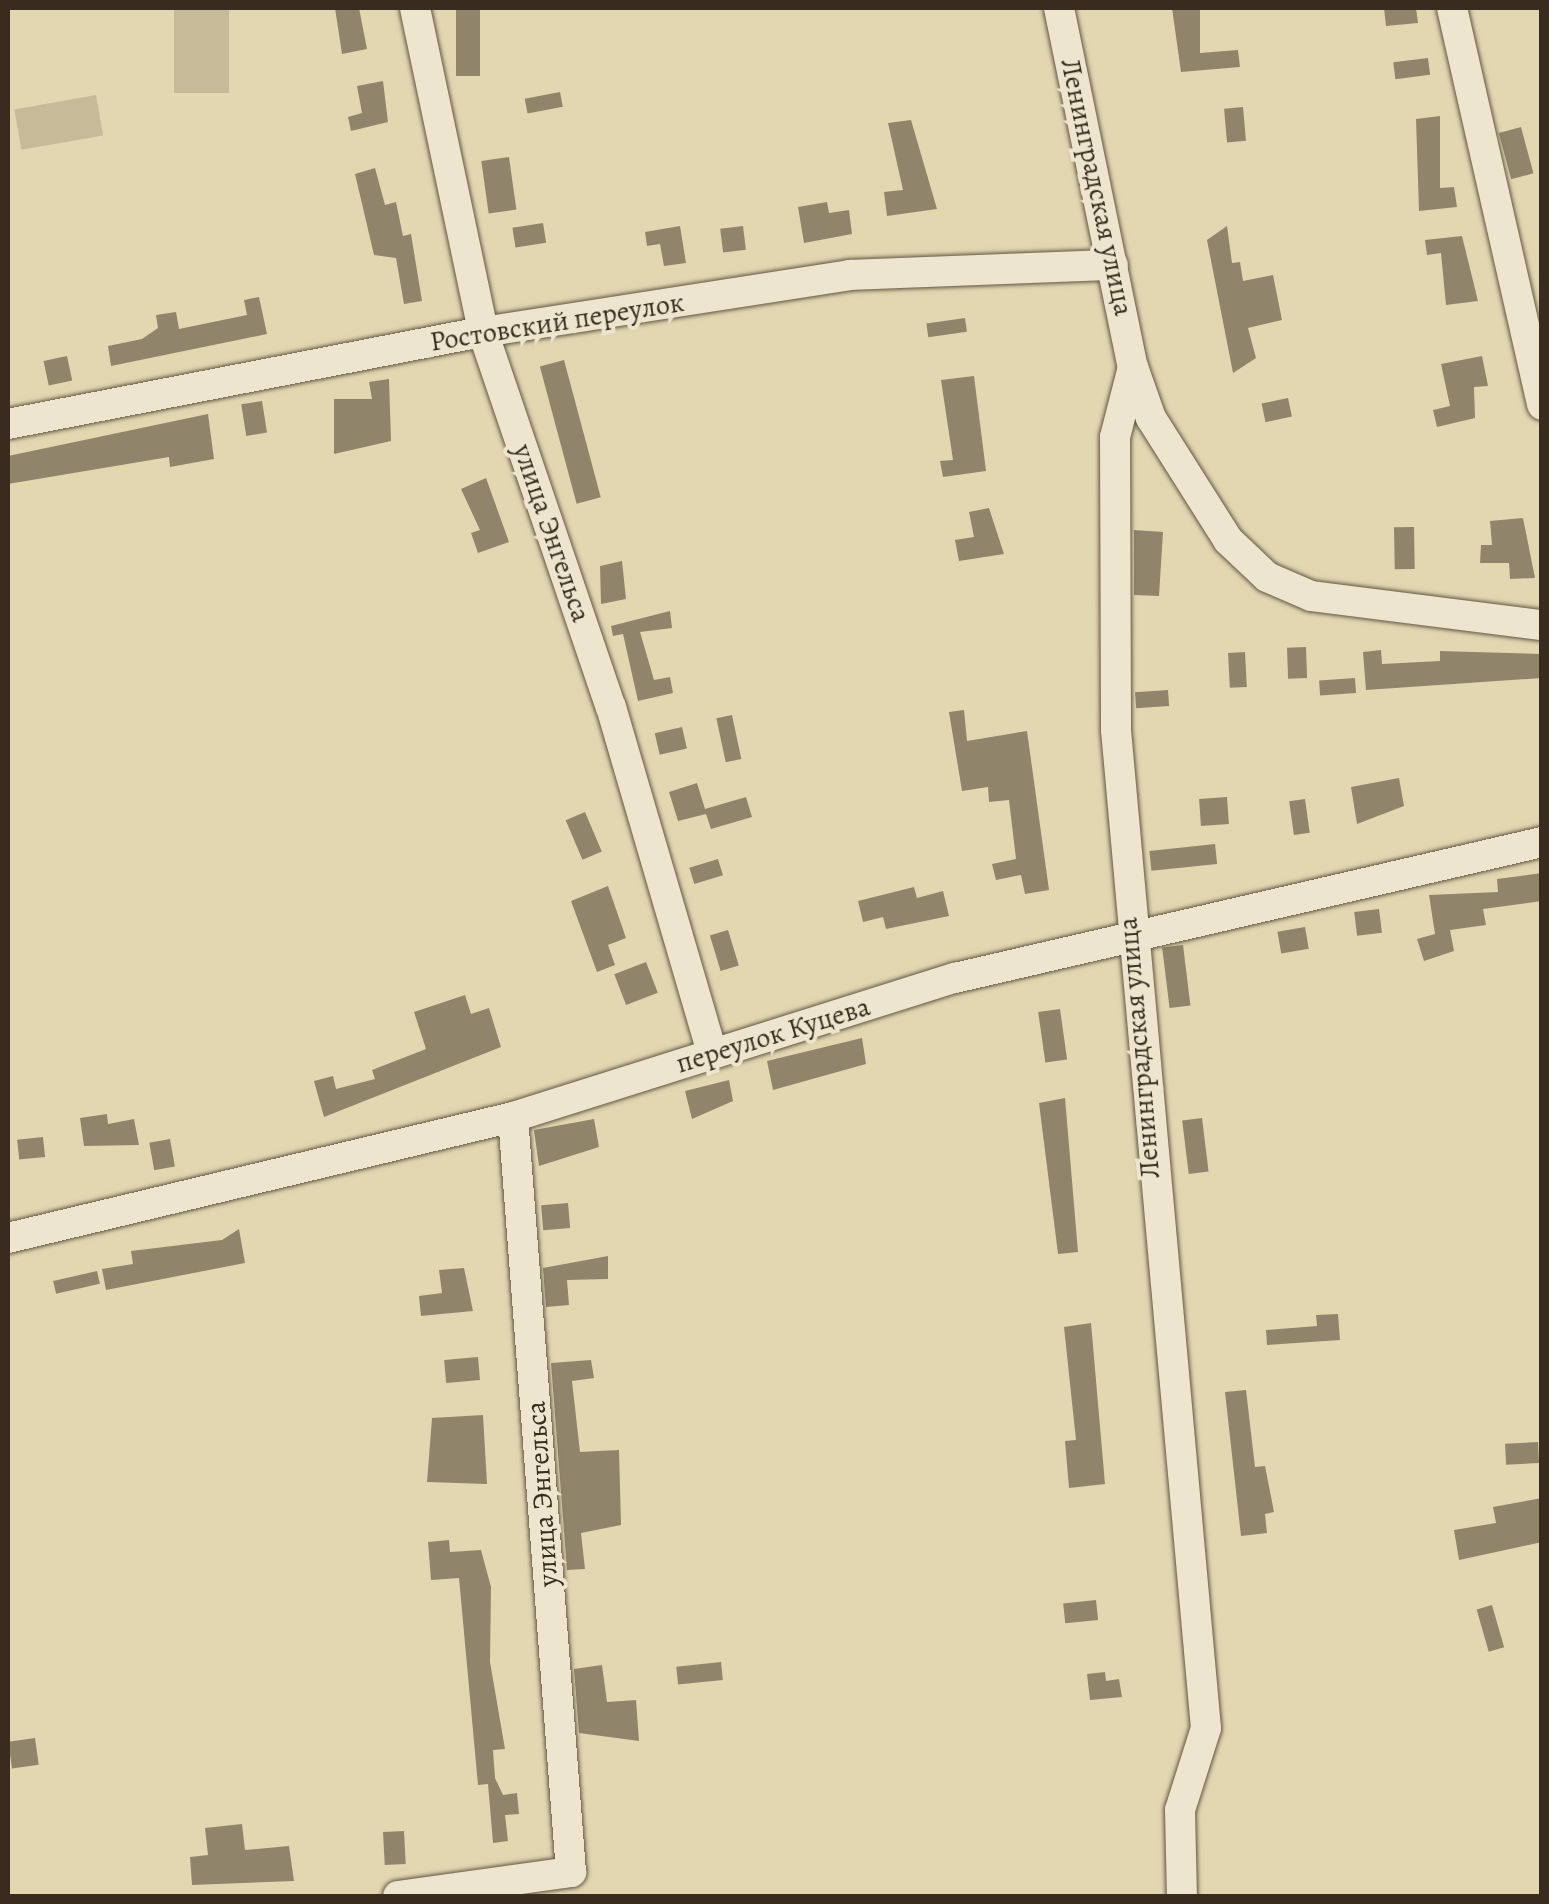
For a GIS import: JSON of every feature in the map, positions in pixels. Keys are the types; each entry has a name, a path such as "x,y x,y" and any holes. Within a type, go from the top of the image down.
{"street":[{"name":"улица Энгельса","path":"416,8 483,332 611,706 712,1054"},
{"name":"Ленинградская улица","path":"1059,8 1133,367 1151,418 1228,540 1268,577 1311,596 1542,624"},
{"path":"1452,8 1542,405"},
{"name":"Ростовский переулок","path":"8,424 483,332 850,275 1113,265"},
{"name":"Ленинградская улица","path":"1133,367 1115,437 1112,532 1128,934 1206,1728 1180,1810 1182,1896"},
{"name":"переулок Куцева","path":"8,1238 513,1117 712,1054 1128,934 1542,842"},
{"name":"улица Энгельса","path":"398,1896 571,1872 513,1117"}],"shaded area":[{"path":"174,8 229,8 229,93 174,93"},
{"path":"96,95 103,135 21,150 14,109"}],"building":[{"path":"335,8 359,8 367,49 342,54"},
{"path":"456,8 480,8 480,76 456,76"},
{"path":"1172,8 1200,8 1200,53 1238,50 1240,67 1181,72"},
{"path":"1384,8 1416,8 1418,23 1386,26"},
{"path":"1428,58 1430,75 1395,79 1393,62"},
{"path":"383,81 388,122 351,131 348,117 362,113 357,86"},
{"path":"560,92 563,107 528,114 525,99"},
{"path":"1243,107 1246,141 1227,143 1224,109"},
{"path":"1440,116 1440,188 1454,187 1457,207 1419,211 1416,119"},
{"path":"911,120 937,209 887,216 884,192 903,190 888,123"},
{"path":"1521,127 1533,173 1511,179 1499,133"},
{"path":"509,157 516,209 489,213 481,161"},
{"path":"375,168 385,205 396,202 403,236 411,234 422,301 404,304 396,258 374,255 355,174"},
{"path":"827,202 829,213 849,210 852,234 804,243 798,207"},
{"path":"543,223 546,243 516,248 512,228"},
{"path":"680,226 686,263 664,266 660,244 647,246 645,232"},
{"path":"743,226 746,250 723,253 720,229"},
{"path":"1227,226 1232,263 1240,262 1243,281 1273,275 1282,320 1248,328 1256,358 1233,373 1207,240"},
{"path":"1462,236 1478,301 1446,305 1441,253 1427,255 1425,240"},
{"path":"259,297 267,334 111,366 108,346 142,339 158,328 156,315 176,312 179,329 247,315 244,300"},
{"path":"965,318 967,332 928,337 926,323"},
{"path":"67,356 72,380 49,385 44,361"},
{"path":"1482,356 1488,386 1474,387 1475,418 1437,427 1433,410 1450,406 1441,364"},
{"path":"564,360 601,497 577,504 540,366"},
{"path":"974,376 986,471 943,477 940,461 953,460 941,380"},
{"path":"389,379 391,441 334,454 334,399 372,399 369,382"},
{"path":"1288,398 1292,417 1266,422 1262,404"},
{"path":"262,401 267,433 246,436 241,404"},
{"path":"208,414 214,459 170,467 169,457 8,484 8,456"},
{"path":"486,478 509,542 478,553 471,533 480,530 461,489"},
{"path":"989,508 1004,554 959,561 955,540 974,537 969,512"},
{"path":"1523,518 1535,578 1510,579 1509,563 1480,563 1481,545 1492,545 1490,521"},
{"path":"1394,527 1414,527 1415,569 1395,569"},
{"path":"1134,530 1163,532 1159,596 1134,595"},
{"path":"622,561 626,599 601,604 600,566"},
{"path":"670,611 672,628 640,632 654,680 670,677 673,693 638,701 623,634 613,636 611,626"},
{"path":"1306,647 1307,678 1288,679 1287,648"},
{"path":"1381,650 1382,664 1440,661 1440,651 1542,654 1542,678 1366,690 1363,652"},
{"path":"1245,652 1247,687 1230,688 1228,653"},
{"path":"1355,678 1356,693 1320,695 1319,681"},
{"path":"1168,690 1169,706 1136,708 1135,692"},
{"path":"964,710 967,741 1027,731 1049,890 1025,894 1021,875 996,880 992,864 1016,859 1009,800 989,802 988,787 962,791 949,712"},
{"path":"732,715 741,759 726,762 716,718"},
{"path":"682,727 687,748 660,755 655,733"},
{"path":"1399,778 1404,806 1357,824 1351,787"},
{"path":"697,783 705,809 746,797 752,817 711,829 706,814 678,821 669,792"},
{"path":"1227,797 1229,824 1201,826 1199,799"},
{"path":"1305,799 1310,833 1294,835 1289,801"},
{"path":"585,812 602,852 582,860 566,820"},
{"path":"1215,844 1217,864 1151,871 1149,851"},
{"path":"718,859 723,875 694,884 689,868"},
{"path":"1542,873 1542,901 1483,909 1486,925 1450,930 1454,951 1424,961 1417,939 1435,934 1429,895 1498,892 1497,879"},
{"path":"608,886 626,938 608,945 615,965 597,972 571,901"},
{"path":"914,887 917,898 943,891 949,916 886,929 883,917 863,922 858,901"},
{"path":"1379,909 1382,933 1357,936 1354,912"},
{"path":"1305,927 1309,949 1281,954 1277,932"},
{"path":"728,930 739,965 721,971 710,936"},
{"path":"1183,945 1190,1006 1170,1008 1162,948"},
{"path":"646,962 658,993 626,1005 614,974"},
{"path":"465,995 471,1014 489,1008 501,1047 324,1117 314,1081 333,1076 336,1089 375,1079 372,1070 426,1049 414,1012"},
{"path":"1060,1009 1067,1060 1045,1063 1038,1012"},
{"path":"862,1038 866,1064 773,1090 767,1061"},
{"path":"729,1080 733,1101 692,1119 685,1091"},
{"path":"1065,1098 1078,1252 1058,1254 1039,1103"},
{"path":"107,1114 108,1124 134,1119 139,1145 84,1146 80,1118"},
{"path":"1202,1118 1209,1172 1189,1174 1182,1120"},
{"path":"594,1119 599,1147 539,1166 534,1130"},
{"path":"43,1137 45,1157 19,1160 17,1140"},
{"path":"170,1139 175,1167 154,1170 149,1143"},
{"path":"568,1203 570,1228 543,1230 541,1205"},
{"path":"239,1229 245,1263 106,1290 102,1269 133,1264 131,1251 222,1240"},
{"path":"608,1256 608,1279 567,1280 569,1305 546,1307 543,1268"},
{"path":"464,1268 473,1311 421,1316 419,1296 442,1293 439,1270"},
{"path":"97,1271 100,1284 56,1294 53,1281"},
{"path":"1338,1314 1340,1340 1267,1345 1266,1330 1317,1326 1316,1315"},
{"path":"1091,1323 1105,1484 1069,1488 1065,1441 1076,1440 1064,1327"},
{"path":"478,1357 480,1380 446,1383 444,1360"},
{"path":"591,1360 594,1378 572,1381 580,1452 619,1450 621,1525 581,1533 585,1569 567,1570 551,1363"},
{"path":"1246,1390 1255,1467 1265,1466 1274,1512 1265,1514 1267,1533 1241,1536 1225,1392"},
{"path":"483,1415 487,1484 427,1482 432,1418"},
{"path":"1538,1442 1539,1463 1506,1465 1505,1444"},
{"path":"1542,1498 1542,1542 1459,1560 1454,1530 1496,1523 1493,1507"},
{"path":"449,1540 450,1552 481,1550 491,1587 490,1662 505,1749 493,1750 495,1778 503,1795 517,1793 519,1814 505,1815 508,1841 493,1843 488,1784 478,1785 459,1578 431,1580 428,1542"},
{"path":"1096,1600 1098,1620 1065,1623 1063,1603"},
{"path":"1492,1605 1504,1647 1489,1652 1477,1609"},
{"path":"721,1662 723,1680 678,1685 676,1667"},
{"path":"602,1665 607,1702 636,1700 639,1741 579,1733 574,1669"},
{"path":"1105,1672 1106,1681 1119,1679 1122,1697 1090,1700 1087,1674"},
{"path":"35,1738 39,1765 12,1768 8,1742"},
{"path":"242,1824 245,1850 289,1846 294,1881 192,1885 190,1857 208,1855 205,1828"},
{"path":"404,1831 406,1864 385,1865 383,1832"}]}
